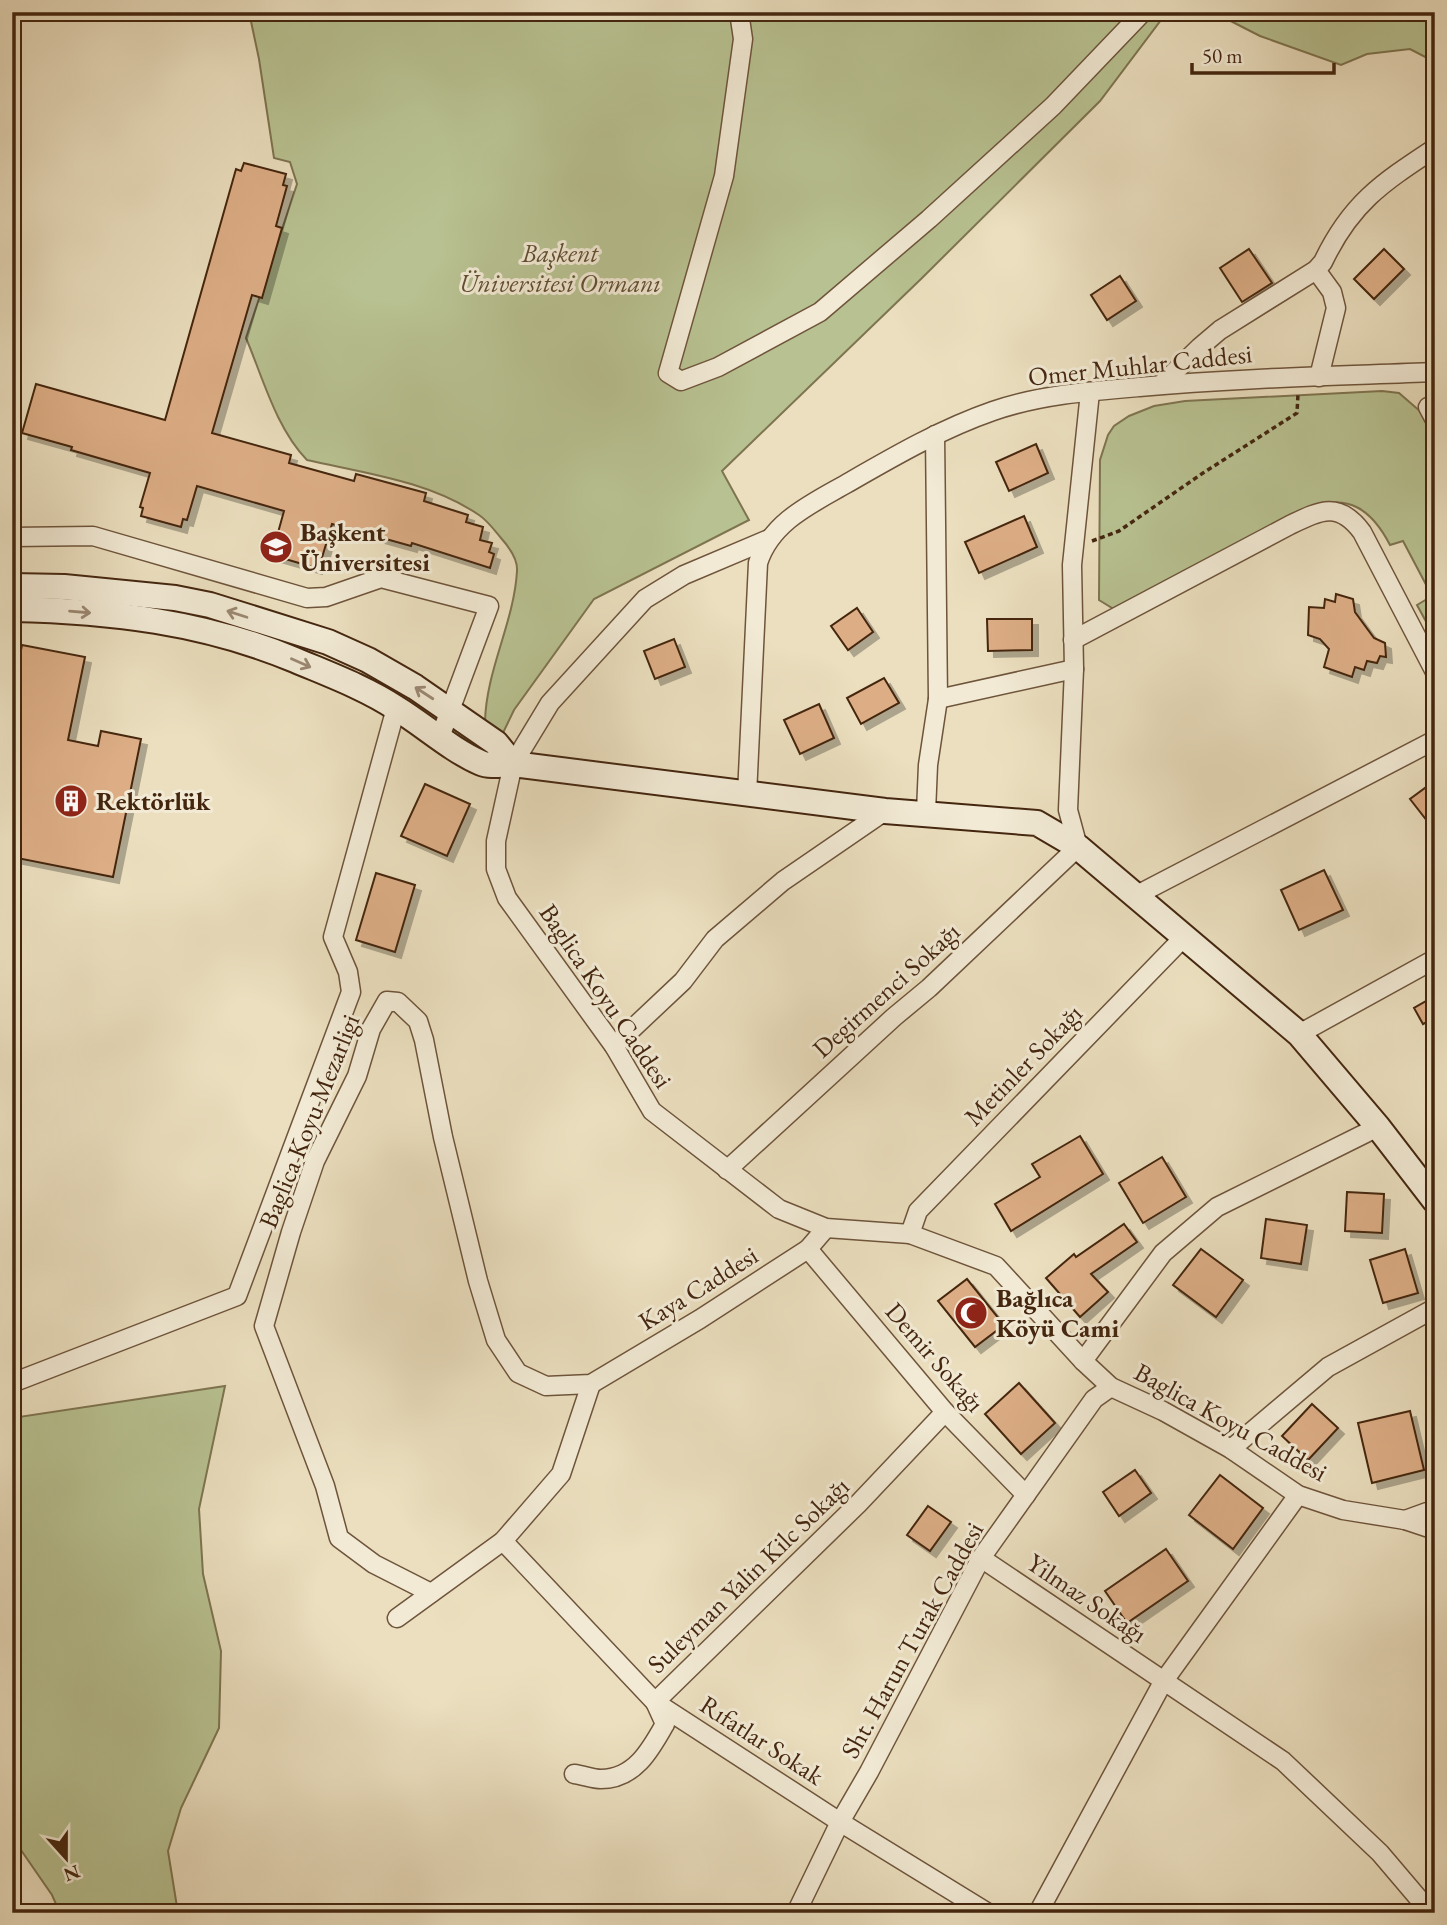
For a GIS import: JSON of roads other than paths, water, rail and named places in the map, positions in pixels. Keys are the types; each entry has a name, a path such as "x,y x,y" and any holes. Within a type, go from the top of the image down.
{"street":[{"path":"740,12 743,39 724,176 668,373 681,381 718,367 820,313 1054,106 1143,12"},
{"path":"1162,384 1220,330 1316,270 1360,203 1377,187 1435,148"},
{"path":"1316,270 1332,292 1336,308 1319,377"},
{"name":"Omer Muhlar Caddesi","path":"747,795 758,563 764,546 788,519 821,498 911,446 994,410 1025,402 1162,384 1435,372"},
{"path":"1078,847 1068,810 1074,669 1074,549 1090,392"},
{"path":"926,812 928,765 938,699 935,435"},
{"path":"1073,640 1290,525 1325,510 1334,511 1354,521 1362,532 1435,672"},
{"path":"12,537 93,536 307,598 326,597 381,578 489,606 440,737"},
{"name":"Baglica Koyu Caddesi","path":"769,539 684,575 645,599 550,703 513,764 496,841 496,869 507,898 614,1046 652,1111 779,1209 826,1228 910,1234 996,1266 1083,1361 1111,1387 1163,1411 1231,1449 1298,1495 1343,1510 1405,1520"},
{"path":"12,586 64,587 175,598 328,642 380,667 450,710 496,743 513,764"},
{"path":"12,608 137,617 199,628 247,642 293,659 396,708 484,765 513,764 885,811 926,812 1037,823 1078,847 1299,1034 1431,1190"},
{"path":"938,699 1074,669"},
{"path":"12,1383 237,1296 351,992 348,972 333,937 396,708"},
{"path":"1135,896 1435,740"},
{"path":"614,1046 683,981 715,939 783,881 885,811"},
{"name":"Degirmenci Sokağı","path":"727,1170 929,988 1078,847"},
{"name":"Metinler Sokağı","path":"910,1234 918,1211 1184,937"},
{"path":"1299,1034 1435,959"},
{"name":"Baglica Koyu Mezarligi","path":"431,1593 374,1564 339,1538 325,1486 264,1326 315,1161 357,1076 371,1029 387,1000 398,1002 418,1021 471,1255 496,1340 519,1373 546,1386 592,1384"},
{"path":"1083,1361 1163,1253 1217,1207 1378,1128"},
{"name":"Kaya Caddesi","path":"592,1384 700,1319 808,1249 826,1228"},
{"name":"Demir Sokağı","path":"808,1249 945,1412 1026,1495"},
{"path":"1231,1449 1328,1367 1435,1308"},
{"path":"397,1618 503,1541 561,1474 592,1384"},
{"name":"Sht. Harun Turak Caddesi","path":"796,1913 840,1822 981,1558 1094,1399 1111,1387"},
{"name":"Suleyman Yalin Kilc Sokağı","path":"574,1774 601,1779 620,1775 636,1767 651,1750 665,1724 655,1702 858,1504 945,1412"},
{"path":"1038,1913 1163,1682 1298,1495"},
{"path":"1405,1520 1427,1512 1435,1513"},
{"path":"1405,1520 1435,1530"},
{"name":"Rıfatlar Sokak","path":"503,1541 655,1702 840,1822 988,1913"},
{"name":"Yilmaz Sokağı","path":"981,1558 1283,1761 1380,1853 1431,1913"}],"place":[{"name":"Başkent Üniversitesi","path":"276,547"},
{"name":"Rektörlük","path":"71,801"},
{"name":"Bağlıca Köyü Cami","path":"971,1313"}],"park label":[{"name":"Başkent Üniversitesi Ormanı","path":"560,268"}]}
